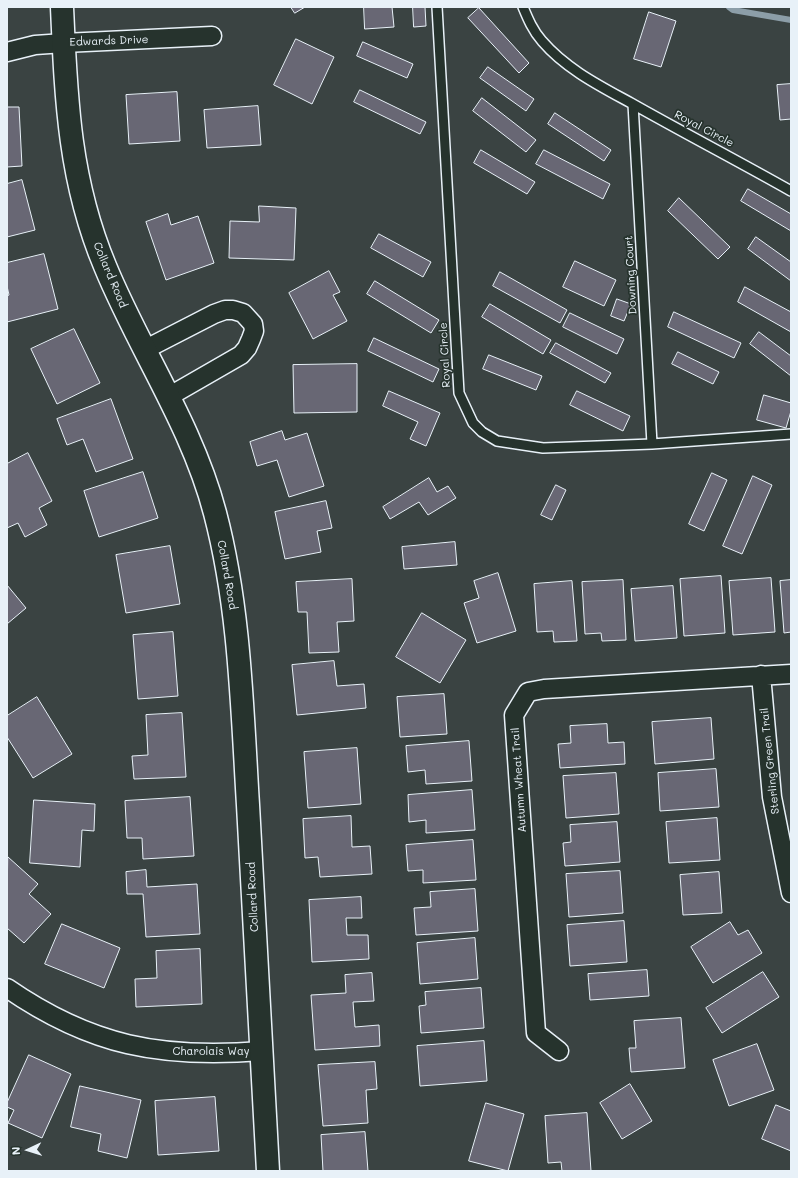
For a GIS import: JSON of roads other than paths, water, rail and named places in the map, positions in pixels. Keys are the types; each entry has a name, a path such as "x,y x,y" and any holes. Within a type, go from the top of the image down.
{"street":[{"name":"Collard Road","path":"62,7 70,138 82,201 105,266 144,350 190,439 206,479 216,515 234,608 240,660 268,1171"},
{"name":"Edwards Drive","path":"7,52 35,45 212,36"},
{"path":"144,350 225,310 243,313 253,324 254,332 247,348 241,355 168,397"},
{"name":"Autumn Wheat Trail","path":"559,1051 536,1033 514,715 528,692 544,689 791,674"},
{"name":"Sterling Green Trail","path":"761,675 772,797 791,893"},
{"name":"Charolais Way","path":"7,988 25,1000 67,1023 121,1043 168,1052 191,1054 262,1051"}],"lane":[{"name":"Royal Circle","path":"437,7 460,393 473,423 482,432 497,441 543,448 652,444 791,434"},
{"name":"Royal Circle","path":"523,7 531,27 542,42 580,74 791,191"},
{"name":"Downing Court","path":"633,104 652,444"}],"waterway":[{"path":"729,7 733,10 791,20"}]}
